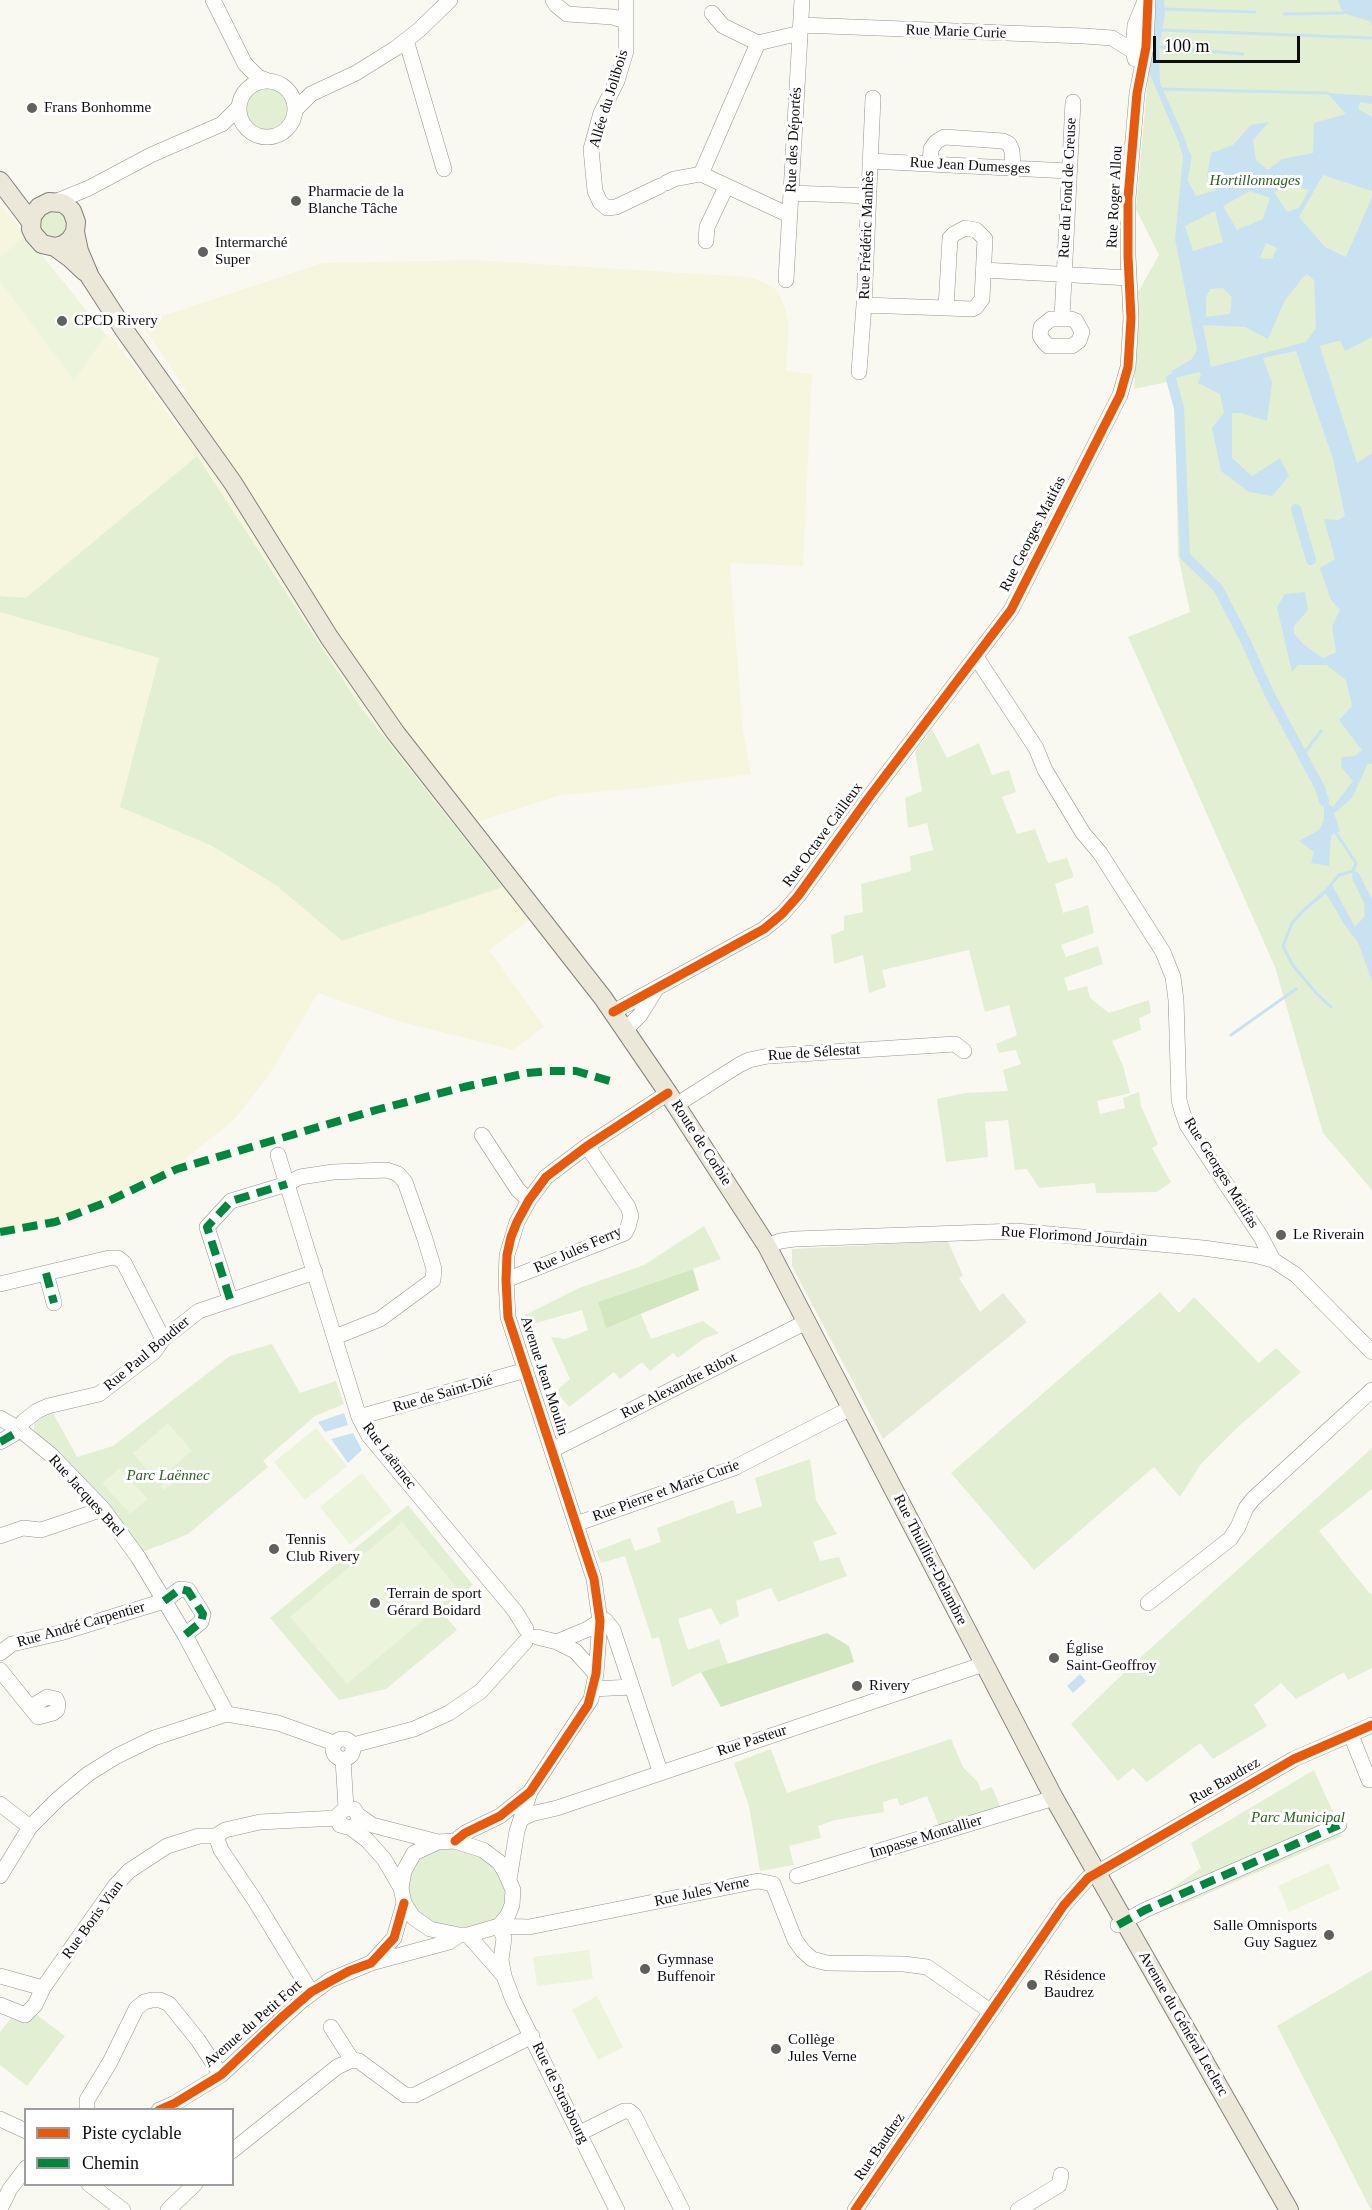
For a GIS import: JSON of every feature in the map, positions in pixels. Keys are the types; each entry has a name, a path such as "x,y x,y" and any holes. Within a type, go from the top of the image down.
{"main road":[{"path":"2,184 37,203 67,206 75,224 79,252 90,277"},
{"path":"2,184 31,222 33,235 37,240 55,247 67,243 75,224"},
{"path":"31,222 35,212 49,203"},
{"path":"55,247 90,277"},
{"name":"Route de Corbie","path":"90,277 125,331 233,483 329,637 389,723 613,1012 767,1246"},
{"name":"Rue Thuillier-Delambre","path":"767,1246 1054,1798 1097,1873"},
{"name":"Avenue du Général Leclerc","path":"1097,1873 1121,1923 1289,2210"}],"street":[{"path":"213,0 245,64 258,77 278,83 287,90 293,99 295,110 292,122 286,129 272,136 256,134 246,127 239,107"},
{"path":"295,110 311,94 356,73 406,40 450,0"},
{"path":"553,0 567,14 613,17 626,21"},
{"name":"Allée du Jolibois","path":"626,0 626,51 617,81 601,113 591,149 595,191 600,202 607,208 616,207 674,179 701,174"},
{"name":"Rue des Déportés","path":"786,280 802,0"},
{"name":"Rue Roger Allou","path":"1120,394 1128,366 1131,318 1128,198 1138,80 1144,66 1140,39 1147,0"},
{"path":"712,13 723,26 758,43 701,174 789,215"},
{"name":"Rue Marie Curie","path":"758,43 800,29 1112,38"},
{"path":"1112,38 1140,39"},
{"path":"1112,38 1140,39"},
{"path":"406,40 444,169"},
{"path":"49,203 89,188 151,155 222,124 239,107 246,90 245,64"},
{"path":"246,90 266,80"},
{"path":"287,90 311,94"},
{"name":"Rue Frédéric Manhès","path":"859,372 873,98"},
{"name":"Rue du Fond de Creuse","path":"1062,318 1073,102"},
{"path":"222,124 246,127"},
{"path":"930,164 931,149 944,137 1003,141 1009,144 1012,151 1013,168"},
{"name":"Rue Jean Dumesges","path":"870,161 1069,171"},
{"path":"706,241 706,227 726,186"},
{"path":"75,224 81,200 89,188"},
{"path":"791,193 869,196"},
{"path":"864,305 972,309 980,304 985,239 976,230 964,228 950,238 946,308"},
{"path":"983,270 1129,278"},
{"name":"Rue Georges Matifas","path":"1120,394 1011,610 976,657 1036,748 1045,770 1083,833 1100,853 1163,952 1173,977 1176,1000 1179,1100 1182,1111 1197,1141 1261,1237 1273,1260"},
{"name":"Rue Octave Cailleux","path":"613,1012 764,929 782,914 798,896 867,800 976,657"},
{"path":"625,1030 640,1015 656,989"},
{"name":"Rue de Sélestat","path":"672,1099 749,1060 768,1056 955,1044 964,1051"},
{"name":"Avenue Jean Moulin","path":"595,1681 600,1621 594,1579 508,1317 507,1255 511,1237 529,1200 546,1177 587,1146 672,1099"},
{"path":"482,1135 518,1190 529,1200"},
{"name":"Rue Jules Ferry","path":"506,1281 625,1233 631,1216 628,1206 587,1146"},
{"name":"Rue Laënnec","path":"278,1155 359,1417 374,1443 515,1611 529,1636"},
{"path":"230,1299 207,1227 231,1201 287,1184 300,1177 333,1172 387,1170 398,1174 405,1182 434,1269 433,1281 380,1319 334,1337"},
{"name":"Rue Florimond Jourdain","path":"767,1246 795,1239 1016,1231 1203,1248 1273,1260"},
{"path":"0,1284 109,1258 118,1258 124,1263 163,1339"},
{"path":"1273,1260 1302,1281 1372,1352"},
{"name":"Rue Paul Boudier","path":"19,1429 24,1421 48,1406 99,1394 154,1352 163,1339 200,1311 315,1272"},
{"path":"46,1273 54,1303"},
{"name":"Rue Alexandre Ribot","path":"552,1450 806,1322"},
{"name":"Rue de Saint-Dié","path":"359,1417 526,1370"},
{"path":"1148,1603 1230,1539 1253,1499 1372,1390"},
{"name":"Rue Pierre et Marie Curie","path":"576,1524 734,1468 851,1408"},
{"name":"Rue Jacques Brel","path":"0,1418 19,1429 51,1455 103,1509 138,1557 185,1635 227,1714"},
{"path":"0,1442 19,1429"},
{"path":"0,1536 23,1528 41,1530 103,1509"},
{"path":"164,1601 180,1589 188,1590 203,1614 201,1622 185,1635"},
{"name":"Rue André Carpentier","path":"0,1653 12,1644 60,1633 164,1601"},
{"path":"557,1641 605,1620 613,1630 660,1771"},
{"path":"353,1745 414,1729 449,1713 482,1691 529,1636 557,1641 575,1652 595,1681 631,1687"},
{"name":"Rue Pasteur","path":"521,1820 531,1814 556,1808 660,1771 984,1664"},
{"path":"0,1670 35,1712"},
{"path":"509,1880 512,1855 530,1792 591,1700 595,1681"},
{"path":"0,1876 30,1827 58,1799 88,1774 117,1756 154,1738 227,1714 278,1723 334,1743"},
{"name":"Rue Baudrez","path":"855,2210 1064,1905 1088,1878 1294,1759 1372,1725"},
{"path":"1351,1735 1366,1759 1369,1780 1372,1779"},
{"path":"345,1738 353,1745 350,1756 343,1759 333,1753 334,1743 339,1739 345,1738"},
{"path":"343,1759 348,1817 384,1859 413,1917 430,1929 464,1935 499,1926 508,1915 512,1905 513,1890 499,1862 483,1850 455,1841 438,1842 348,1817"},
{"path":"455,1841 465,1833 500,1816 530,1792"},
{"name":"Impasse Montallier","path":"797,1876 1054,1798"},
{"path":"0,1804 30,1827"},
{"name":"Rue Boris Vian","path":"0,2005 25,2015 35,2006 43,1988 115,1887 129,1871 167,1846 198,1836 216,1836 225,1830 260,1822 348,1817"},
{"path":"1121,1923 1339,1825"},
{"path":"216,1836 221,1850 311,1992"},
{"path":"402,1896 404,1871 414,1853 438,1842"},
{"name":"Rue Jules Verne","path":"499,1926 529,1927 758,1881 773,1884 795,1940 812,1959 827,1963 904,1964 927,1967 990,2011"},
{"name":"Avenue du Petit Fort","path":"371,1963 394,1938 402,1896"},
{"path":"499,1926 504,1938 501,1960 504,1976"},
{"path":"464,1935 504,1976"},
{"name":"Avenue du Petit Fort","path":"161,2108 182,2099 220,2075 311,1992 330,1980 371,1963 449,1942 464,1935"},
{"path":"0,1976 43,1988"},
{"name":"Rue de Strasbourg","path":"504,1976 617,2210"},
{"path":"87,2108 87,2100 110,2062 136,2008 152,2000 160,2000 169,2004 198,2040 220,2075"},
{"path":"331,2027 352,2060"},
{"path":"234,2149 337,2067 352,2060 358,2061 405,2095 415,2095 532,2036"},
{"path":"580,2133 624,2111 629,2111 634,2115 682,2210"},
{"path":"0,2119 24,2130"},
{"path":"0,2206 24,2171"},
{"path":"1018,2210 1059,2185 1061,2175"},
{"path":"92,2186 123,2210"},
{"path":"168,2210 193,2186"}],"green space":[{"name":"Hortillonnages","path":"1155,0 1372,0 1372,1190 1323,1133 1275,967 1128,637 1190,612 1178,555 1175,411 1167,382 1134,389 1138,292 1159,255 1136,209"},
{"path":"266,88 274,89 281,94 286,101 286,117 281,124 274,129 266,130 258,129 251,124 246,117 245,109 246,101 251,94 258,89"},
{"path":"0,204 26,235 0,257"},
{"path":"54,210 64,214 68,224 64,234 54,238 44,234 40,224 44,214"},
{"name":"CPCD Rivery","path":"26,235 106,335 74,381 0,282 0,257"},
{"path":"474,260 749,277 777,290 785,307 789,326 786,371 812,374 803,566 730,563 743,731 751,774 644,788 561,795 457,828 362,709 197,456 26,599 0,596 0,282 74,381 106,335 113,338 183,434 185,389 141,323 323,263"},
{"path":"197,456 362,709 503,887 342,941 277,886 212,846 120,807 159,658 0,612 0,596 26,598"},
{"path":"0,612 159,658 120,807 212,846 277,886 342,941 503,887 530,920 489,950 544,1027 513,1050 398,1021 318,993 267,1078 233,1121 176,1166 71,1214 11,1230 0,1230"},
{"path":"932,729 947,758 979,743 992,775 1009,770 1016,792 1002,797 1017,834 1035,829 1048,863 1067,858 1074,877 1055,884 1063,913 1088,905 1094,933 1061,945 1066,957 1098,946 1103,964 1064,978 1068,991 1087,986 1090,998 1109,1013 1149,1000 1151,1013 1139,1018 1141,1030 1112,1041 1123,1066 1130,1093 1097,1101 1100,1114 1125,1108 1123,1098 1139,1092 1141,1106 1158,1144 1152,1148 1171,1182 1157,1192 1096,1193 1095,1183 1039,1188 1027,1169 1015,1170 1008,1120 985,1122 988,1157 946,1162 937,1099 965,1093 1008,1091 1003,1070 1021,1064 1016,1050 999,1053 996,1044 1017,1035 1009,1005 985,1012 969,950 882,970 886,987 869,993 863,955 834,964 831,935 844,930 844,916 863,912 861,884 911,871 910,856 933,850 927,823 908,828 905,798 922,791 915,752"},
{"path":"704,1226 721,1259 598,1302 606,1327 641,1314 651,1339 703,1321 719,1333 703,1339 678,1358 673,1353 650,1371 642,1362 620,1379 614,1372 569,1407 556,1391 570,1379 551,1337 565,1339 588,1330 582,1310 529,1325 525,1315 579,1288 644,1265"},
{"path":"948,1241 963,1276 959,1278 980,1312 1003,1293 1027,1322 883,1439 792,1266 792,1249"},
{"path":"693,1269 699,1290 606,1328 598,1302"},
{"path":"1160,1292 1179,1313 1194,1297 1259,1363 1276,1348 1301,1372 1238,1427 1201,1464 1180,1497 1154,1467 1034,1570 951,1473"},
{"name":"Parc Laënnec","path":"272,1344 300,1393 336,1381 344,1404 315,1416 263,1461 268,1467 188,1534 142,1552 34,1430 36,1421 53,1413 77,1457 113,1446 230,1356"},
{"path":"168,1423 192,1451 156,1481 133,1453"},
{"path":"316,1428 347,1466 305,1500 274,1462"},
{"path":"1372,1448 1372,1489 1319,1531 1370,1594 1372,1593 1372,1668 1348,1680 1344,1672 1296,1699 1281,1683 1254,1705 1267,1726 1213,1759 1200,1743 1147,1782 1133,1768 1118,1781 1071,1724 1130,1667"},
{"path":"810,1459 816,1500 837,1534 813,1542 820,1561 839,1557 847,1576 778,1602 771,1588 736,1601 739,1616 720,1625 711,1608 678,1619 688,1650 719,1639 728,1664 701,1672 672,1687 659,1637 652,1639 625,1556 601,1563 596,1551 630,1538 635,1551 661,1542 657,1528 733,1500 737,1514 762,1506 755,1478"},
{"path":"120,1468 148,1499 130,1514 102,1483"},
{"path":"177,1471 181,1476 164,1490 160,1486"},
{"path":"362,1473 392,1511 350,1545 320,1507"},
{"name":"Terrain de sport Gérard Boidard","path":"408,1505 473,1585 442,1612 457,1630 386,1689 339,1700 270,1618"},
{"name":"Terrain de sport Gérard Boidard","path":"402,1522 459,1590 347,1684 290,1617"},
{"path":"827,1633 849,1646 854,1662 721,1707 701,1672"},
{"path":"951,1739 963,1767 978,1782 981,1791 992,1787 1001,1808 939,1826 927,1796 900,1806 897,1798 883,1802 884,1812 835,1820 818,1826 821,1838 789,1846 794,1865 760,1871 749,1806 734,1763 771,1749 787,1793"},
{"name":"Parc Municipal","path":"1314,1770 1342,1836 1179,1906 1163,1894 1201,1868 1191,1843"},
{"path":"457,1847 476,1853 494,1866 505,1884 504,1908 495,1920 465,1929 438,1926 419,1916 407,1892 411,1866 416,1859 438,1849"},
{"path":"1329,1863 1340,1889 1289,1912 1278,1886"},
{"path":"589,1950 593,1979 537,1986 533,1957"},
{"path":"1372,1970 1372,2210 1371,2210 1277,2026"},
{"path":"597,1996 623,2047 598,2060 572,2010"},
{"path":"37,2015 65,2036 27,2086 0,2065 0,2032 12,2017 25,2022"}],"water":[{"path":"1156,0 1164,0 1165,14 1159,47 1160,83 1185,139 1190,156 1187,167 1188,181 1196,196 1216,190 1207,177 1211,153 1233,145 1251,125 1269,122 1253,140 1256,160 1268,170 1282,159 1313,153 1314,123 1346,114 1327,93 1372,96 1372,104 1360,102 1358,109 1372,117 1372,191 1323,175 1299,217 1325,247 1346,257 1372,197 1372,337 1345,351 1339,338 1333,336 1319,344 1357,463 1372,453 1372,764 1368,763 1352,798 1334,813 1340,831 1331,835 1329,866 1311,863 1314,852 1299,841 1319,830 1324,820 1324,801 1333,807 1353,781 1341,767 1342,757 1355,756 1362,750 1339,720 1352,706 1346,680 1327,665 1298,665 1292,672 1277,607 1285,594 1305,592 1308,610 1294,626 1294,633 1303,644 1323,658 1336,652 1332,626 1340,610 1331,600 1320,568 1335,559 1324,519 1338,520 1345,516 1333,459 1296,351 1263,358 1272,383 1267,421 1241,413 1232,413 1232,458 1252,476 1280,458 1289,476 1272,496 1249,492 1221,471 1212,428 1224,413 1220,394 1198,383 1201,375 1199,372 1171,379 1172,371 1192,359 1197,350 1175,239 1183,157 1149,72","holes":["1292,185 1309,190 1299,208 1287,212 1274,192","1250,191 1270,198 1263,219 1237,230 1223,206","1215,211 1223,242 1193,251 1185,226","1266,243 1277,248 1272,259 1260,258","1306,274 1314,280 1316,328 1306,342 1211,367 1203,325 1245,327 1268,339 1285,300","1223,288 1232,297 1230,314 1206,317 1206,298 1210,289"]},
{"path":"1338,0 1372,0 1372,25 1369,21 1343,13"},
{"path":"1353,871 1358,872 1372,899 1372,982 1358,942 1325,892 1331,883 1355,927 1365,916 1364,903 1352,878"},
{"path":"344,1413 348,1425 325,1432 318,1422"},
{"path":"353,1433 362,1450 348,1463 331,1439"},
{"path":"1080,1674 1086,1681 1073,1693 1067,1686"}],"waterway":[{"path":"1164,9 1255,12"},
{"path":"1284,14 1343,13"},
{"path":"1161,30 1372,38"},
{"path":"1159,47 1243,54"},
{"path":"1161,89 1327,93"},
{"path":"1187,176 1189,154"},
{"path":"1314,342 1372,327"},
{"path":"1171,379 1179,408 1185,556 1218,588 1269,693 1320,788 1324,801"},
{"path":"1296,509 1311,560"},
{"path":"1303,755 1321,731"},
{"path":"1331,1007 1292,964 1283,946 1292,923 1304,910 1325,892 1339,875 1353,871 1356,863 1336,833"},
{"path":"1231,1035 1296,989"}],"marked path":[{"path":"0,1232 55,1222 102,1204 177,1169 376,1110 464,1087 527,1073 549,1071 576,1071 617,1083"},
{"path":"230,1299 207,1227 231,1201 287,1184"},
{"path":"46,1273 54,1303"},
{"path":"0,1442 19,1429"},
{"path":"164,1601 180,1589 188,1591 203,1614 201,1622 185,1635"},
{"path":"1118,1925 1145,1910 1339,1825"}],"cycle path":[{"path":"613,1012 764,929 782,914 798,896 867,800 1011,610 1120,395 1128,367 1131,318 1128,198 1137,93 1146,47 1148,0"},
{"path":"455,1841 465,1833 500,1816 530,1792 588,1705 596,1674 600,1621 594,1579 508,1317 506,1280 507,1255 511,1237 529,1200 546,1177 587,1146 668,1093"},
{"path":"855,2210 1064,1905 1088,1878 1294,1759 1372,1725"},
{"path":"164,2108 221,2075 311,1992 349,1971 371,1963 394,1938 404,1903"}],"place":[{"name":"Frans Bonhomme","path":"32,108"},
{"name":"Pharmacie de la Blanche Tâche","path":"296,201"},
{"name":"Intermarché Super","path":"203,252"},
{"name":"CPCD Rivery","path":"62,321"},
{"name":"Le Riverain","path":"1281,1235"},
{"name":"Tennis Club Rivery","path":"274,1549"},
{"name":"Terrain de sport Gérard Boidard","path":"375,1603"},
{"name":"Église Saint-Geoffroy","path":"1054,1658"},
{"name":"Rivery","path":"857,1686"},
{"name":"Salle Omnisports Guy Saguez","path":"1329,1935"},
{"name":"Gymnase Buffenoir","path":"645,1969"},
{"name":"Résidence Baudrez","path":"1032,1985"},
{"name":"Collège Jules Verne","path":"776,2049"}]}
